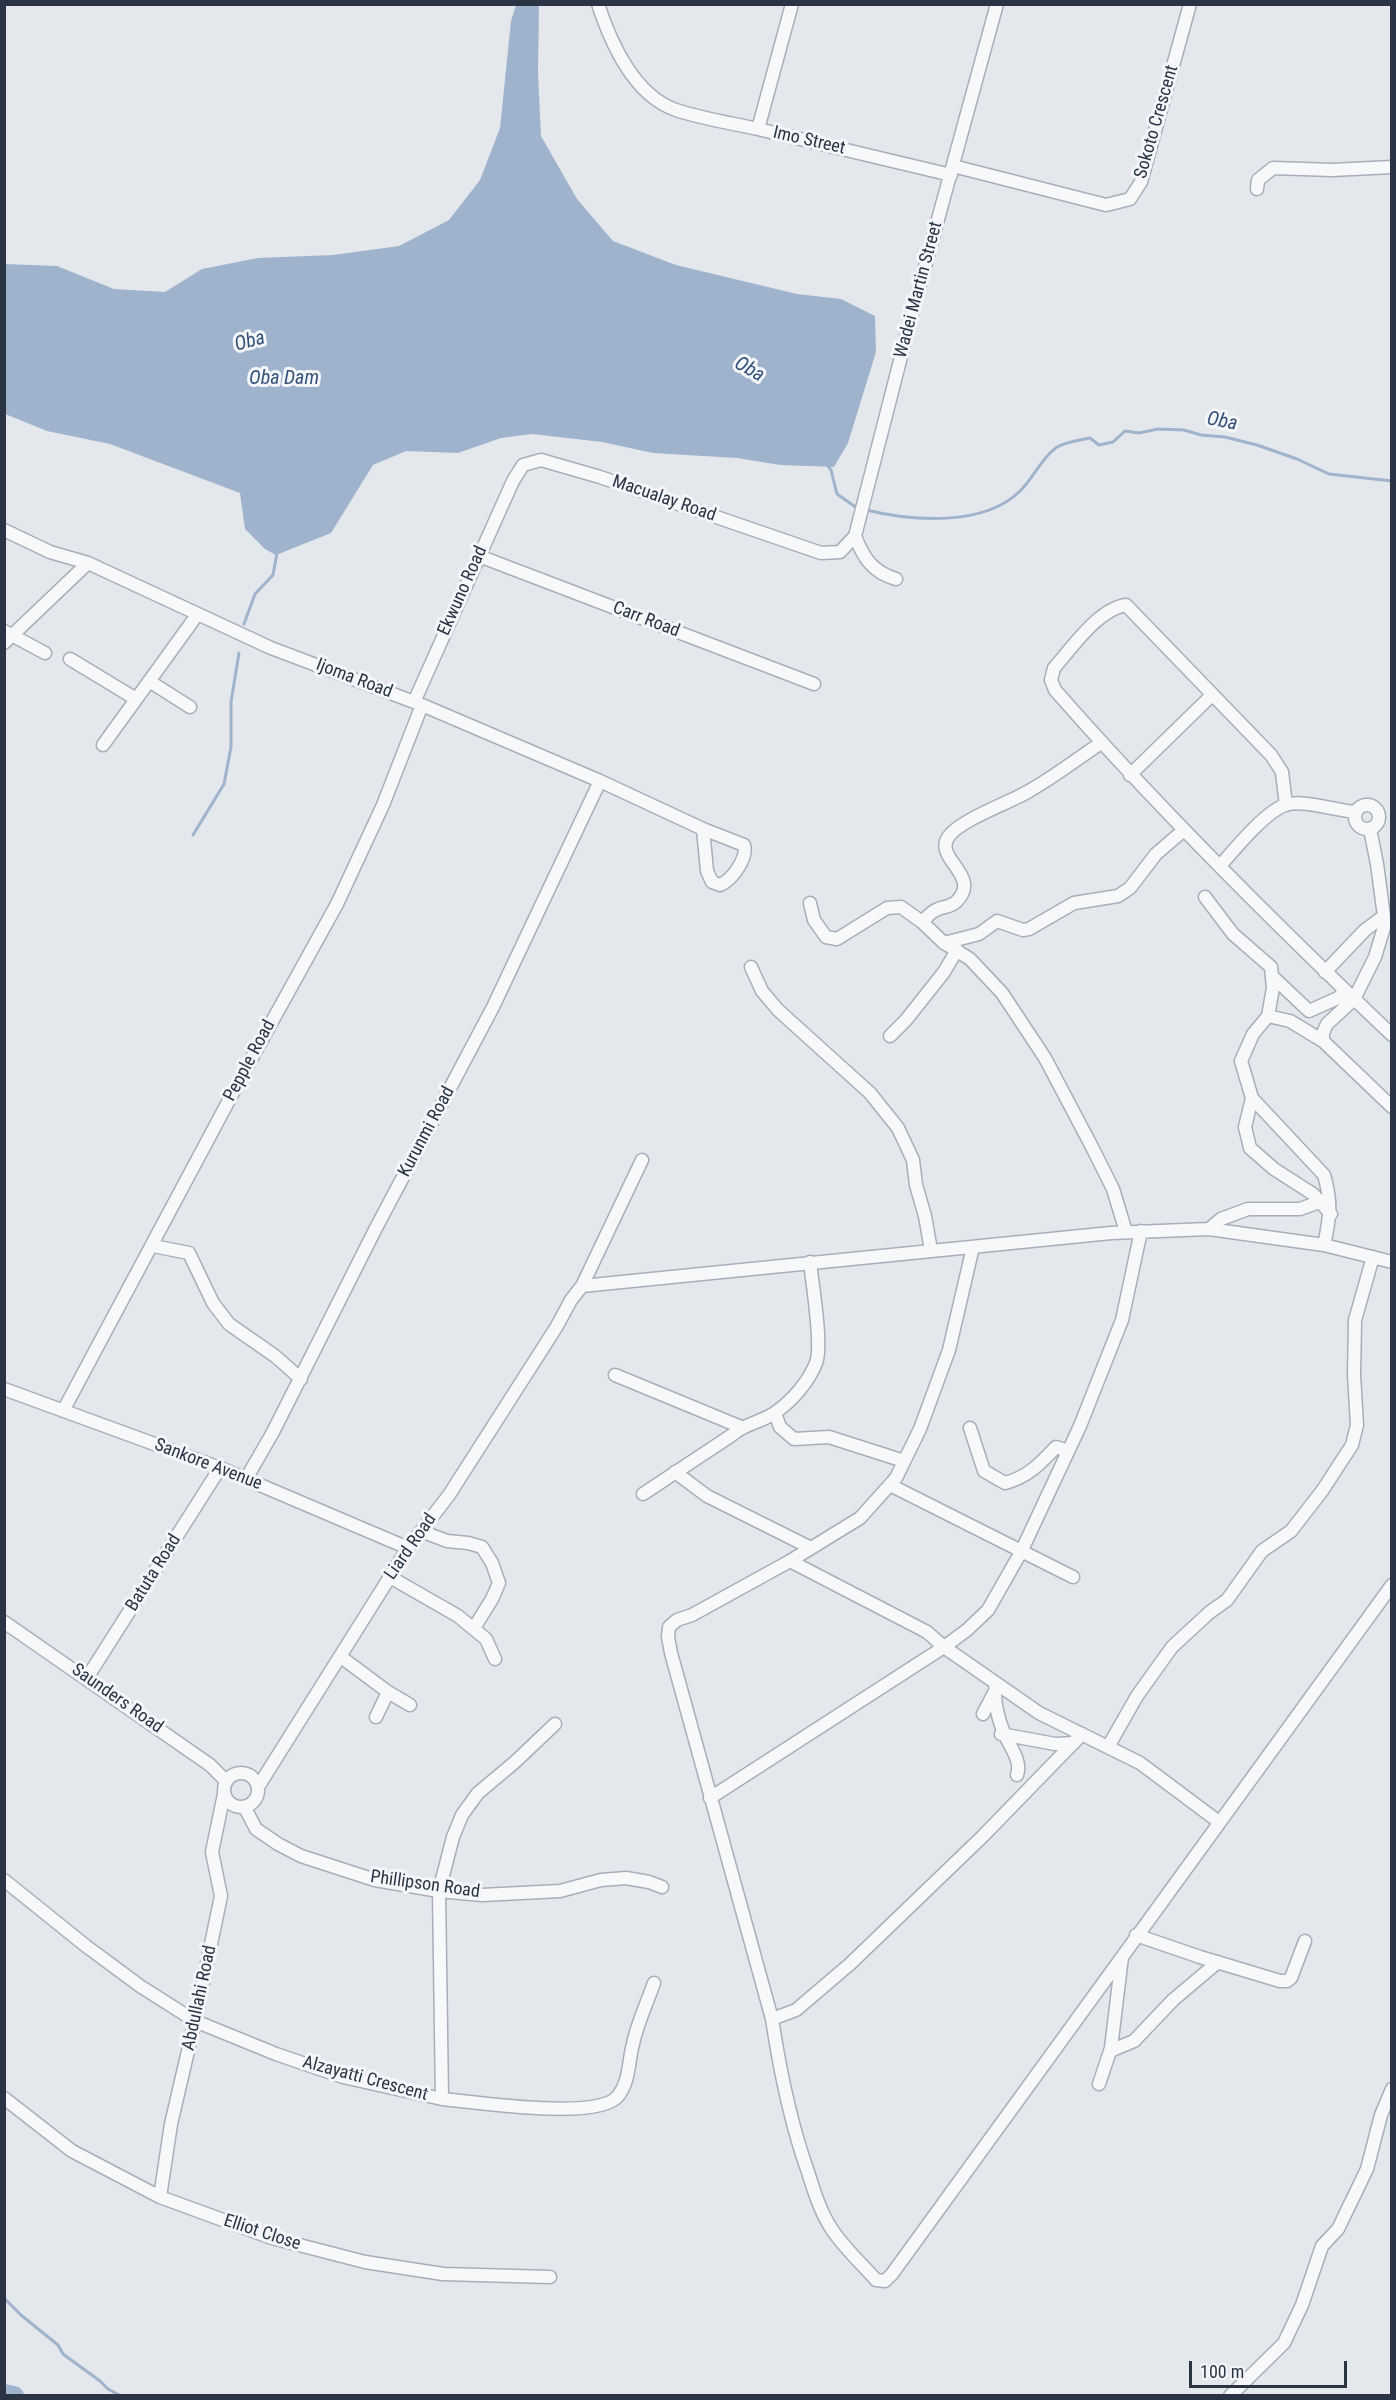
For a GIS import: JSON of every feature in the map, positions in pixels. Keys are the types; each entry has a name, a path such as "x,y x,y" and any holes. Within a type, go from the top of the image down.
{"street":[{"path":"598,4 605,26 634,77 651,96 675,109 758,129"},
{"name":"Imo Street","path":"792,4 758,129 952,170"},
{"name":"Wadei Martin Street","path":"855,536 912,314 997,4"},
{"name":"Sokoto Crescent","path":"952,170 1106,205 1130,199 1141,182 1190,4"},
{"path":"1257,189 1257,180 1273,168 1332,170 1392,167"},
{"name":"Macualay Road","path":"513,481 523,465 541,460 600,477 821,553 840,552 855,536"},
{"name":"Ekwuno Road","path":"418,703 513,481"},
{"name":"Ijoma Road","path":"4,530 50,552 88,563 271,648 418,703 744,845 746,850 727,882 720,885 712,882 707,871 703,829"},
{"path":"855,536 864,557 874,569 896,579"},
{"name":"Carr Road","path":"479,556 814,684"},
{"path":"45,653 7,636 88,563"},
{"path":"1286,805 1282,772 1277,764 1126,605 1117,606 1104,613 1054,668 1051,680 1055,690 1130,775 1270,919 1392,1035"},
{"path":"103,745 197,615"},
{"path":"70,658 136,699"},
{"path":"149,681 190,707"},
{"path":"1130,775 1212,695"},
{"name":"Pepple Road","path":"63,1411 248,1064 337,904 383,805 418,703"},
{"path":"922,922 936,910 948,907 957,901 961,893 964,882 961,873 947,854 946,840 951,833 985,812 1028,792 1101,743"},
{"name":"Kurunmi Road","path":"246,1479 301,1378 376,1228 493,1007 600,781"},
{"path":"1220,866 1247,836 1286,805 1302,804 1356,812 1366,805 1385,814 1370,829 1362,829 1356,823 1356,812"},
{"path":"1323,1041 1323,1033 1328,1024 1375,957 1385,924 1370,829"},
{"path":"944,943 980,934 997,921 1023,930 1029,929 1074,903 1118,896 1130,888 1156,854 1184,830"},
{"path":"1205,897 1233,934 1271,967 1273,988 1268,1016 1253,1034 1241,1061 1252,1098 1324,1175 1329,1191 1331,1214 1324,1245"},
{"path":"810,903 814,920 826,937 837,939 887,908 901,907 922,922 944,943 970,959 1002,993 1045,1058 1113,1189 1126,1232"},
{"path":"1325,972 1365,930 1384,916"},
{"path":"890,1036 906,1020 944,972 957,950"},
{"path":"751,968 762,991 778,1010 870,1093 898,1128 913,1160 916,1185 931,1250"},
{"path":"1272,976 1309,1011 1350,995"},
{"path":"1268,1016 1290,1021 1323,1041 1392,1107"},
{"path":"1252,1098 1245,1126 1250,1148 1274,1169 1306,1190 1331,1214"},
{"name":"Liard Road","path":"258,1787 408,1548 449,1495 582,1286 642,1160"},
{"path":"1209,1229 1221,1219 1248,1209 1300,1209 1319,1202"},
{"path":"582,1286 1126,1232 1209,1229 1324,1245 1392,1262"},
{"path":"710,1798 944,1647 968,1630 988,1610 1021,1552 1068,1451 1122,1320 1141,1232"},
{"path":"153,1246 189,1253 213,1302 229,1324 275,1356 301,1378"},
{"path":"973,1246 949,1350 920,1429 890,1485 860,1518 790,1561 692,1615 677,1620 669,1627 668,1636 710,1798 772,2019 781,2082 800,2151 818,2202 830,2226 843,2245 876,2280 885,2281 892,2274 1392,1585"},
{"path":"1108,1747 1137,1696 1172,1647 1210,1612 1227,1600 1262,1551 1291,1531 1322,1491 1352,1446 1358,1425 1354,1375 1355,1320 1373,1257"},
{"path":"643,1494 732,1436 741,1427 775,1413 798,1392 817,1361 817,1323 810,1262"},
{"path":"615,1375 741,1427"},
{"name":"Sankore Avenue","path":"4,1389 220,1468 408,1548"},
{"path":"775,1413 780,1427 794,1439 829,1437 904,1461"},
{"path":"970,1428 984,1471 1005,1483 1022,1479 1056,1447 1068,1451"},
{"name":"Batuta Road","path":"87,1678 220,1468"},
{"path":"675,1472 707,1496 811,1548"},
{"path":"890,1485 1073,1577"},
{"path":"421,1531 447,1541 482,1547 492,1563 499,1583 474,1628"},
{"path":"790,1561 927,1632 995,1688 1078,1739 1108,1747 1140,1763 1219,1822"},
{"path":"390,1577 458,1616 474,1628 486,1639 495,1659"},
{"name":"Saunders Road","path":"4,1622 210,1765 226,1781"},
{"path":"341,1656 388,1692 410,1705"},
{"path":"983,1713 995,1688"},
{"path":"995,1688 1000,1734 1017,1759 1017,1775"},
{"path":"376,1717 388,1692"},
{"path":"439,1891 453,1837 462,1815 478,1793 555,1724"},
{"path":"1000,1734 1055,1744 1078,1739"},
{"path":"772,2019 796,2010 850,1964 983,1836 1078,1739"},
{"path":"219,1816 254,1802 257,1797 258,1787 252,1777 241,1773 226,1781 224,1794 230,1803 240,1807"},
{"name":"Abdullahi Road","path":"160,2197 171,2124 221,1896 212,1852 224,1794"},
{"name":"Phillipson Road","path":"240,1807 256,1829 278,1844 301,1856 375,1880 439,1891 482,1895 560,1891 601,1880 626,1878 649,1881 663,1887"},
{"name":"Alzayatti Crescent","path":"4,1880 140,1986 195,2021 276,2054 343,2077 442,2099 439,1891"},
{"path":"1136,1935 1218,1962 1287,1981 1291,1978 1305,1941"},
{"path":"1100,2084 1110,2051 1122,1956"},
{"path":"1110,2051 1134,2041 1173,2000 1218,1962"},
{"path":"442,2099 569,2109 599,2107 617,2098 628,2076 633,2044 654,1983"},
{"path":"1230,2396 1284,2343 1302,2305 1322,2246 1338,2229 1367,2169 1381,2115 1392,2089"},
{"name":"Elliot Close","path":"4,2098 72,2151 160,2197 272,2238 365,2262 443,2274 550,2277"}],"water":[{"name":"Oba Dam","path":"516,5 539,5 538,73 541,136 577,199 613,241 676,265 797,294 841,299 875,316 876,352 848,443 834,467 780,465 737,458 653,453 602,442 532,434 501,438 458,453 406,451 373,465 331,533 276,555 265,549 245,529 240,493 110,444 47,431 5,414 5,264 57,266 114,289 165,292 202,269 258,258 333,255 399,246 449,220 480,180 500,128 511,21"}],"waterway":[{"name":"Oba","path":"866,510 904,517 925,518 968,516 987,511 1005,503 1020,491 1048,455 1059,446 1090,438 1099,445 1113,442 1125,431 1139,433 1158,429 1184,430 1257,445 1297,459 1329,474 1392,481"},
{"name":"Oba","path":"827,465 831,470 837,494 857,508"},
{"path":"244,624 255,594 273,575 277,553"},
{"path":"193,835 224,784 231,747 231,702 239,653"},
{"path":"4,2298 58,2345 63,2354 108,2389 121,2396"},
{"path":"4,2394 14,2396"}]}
